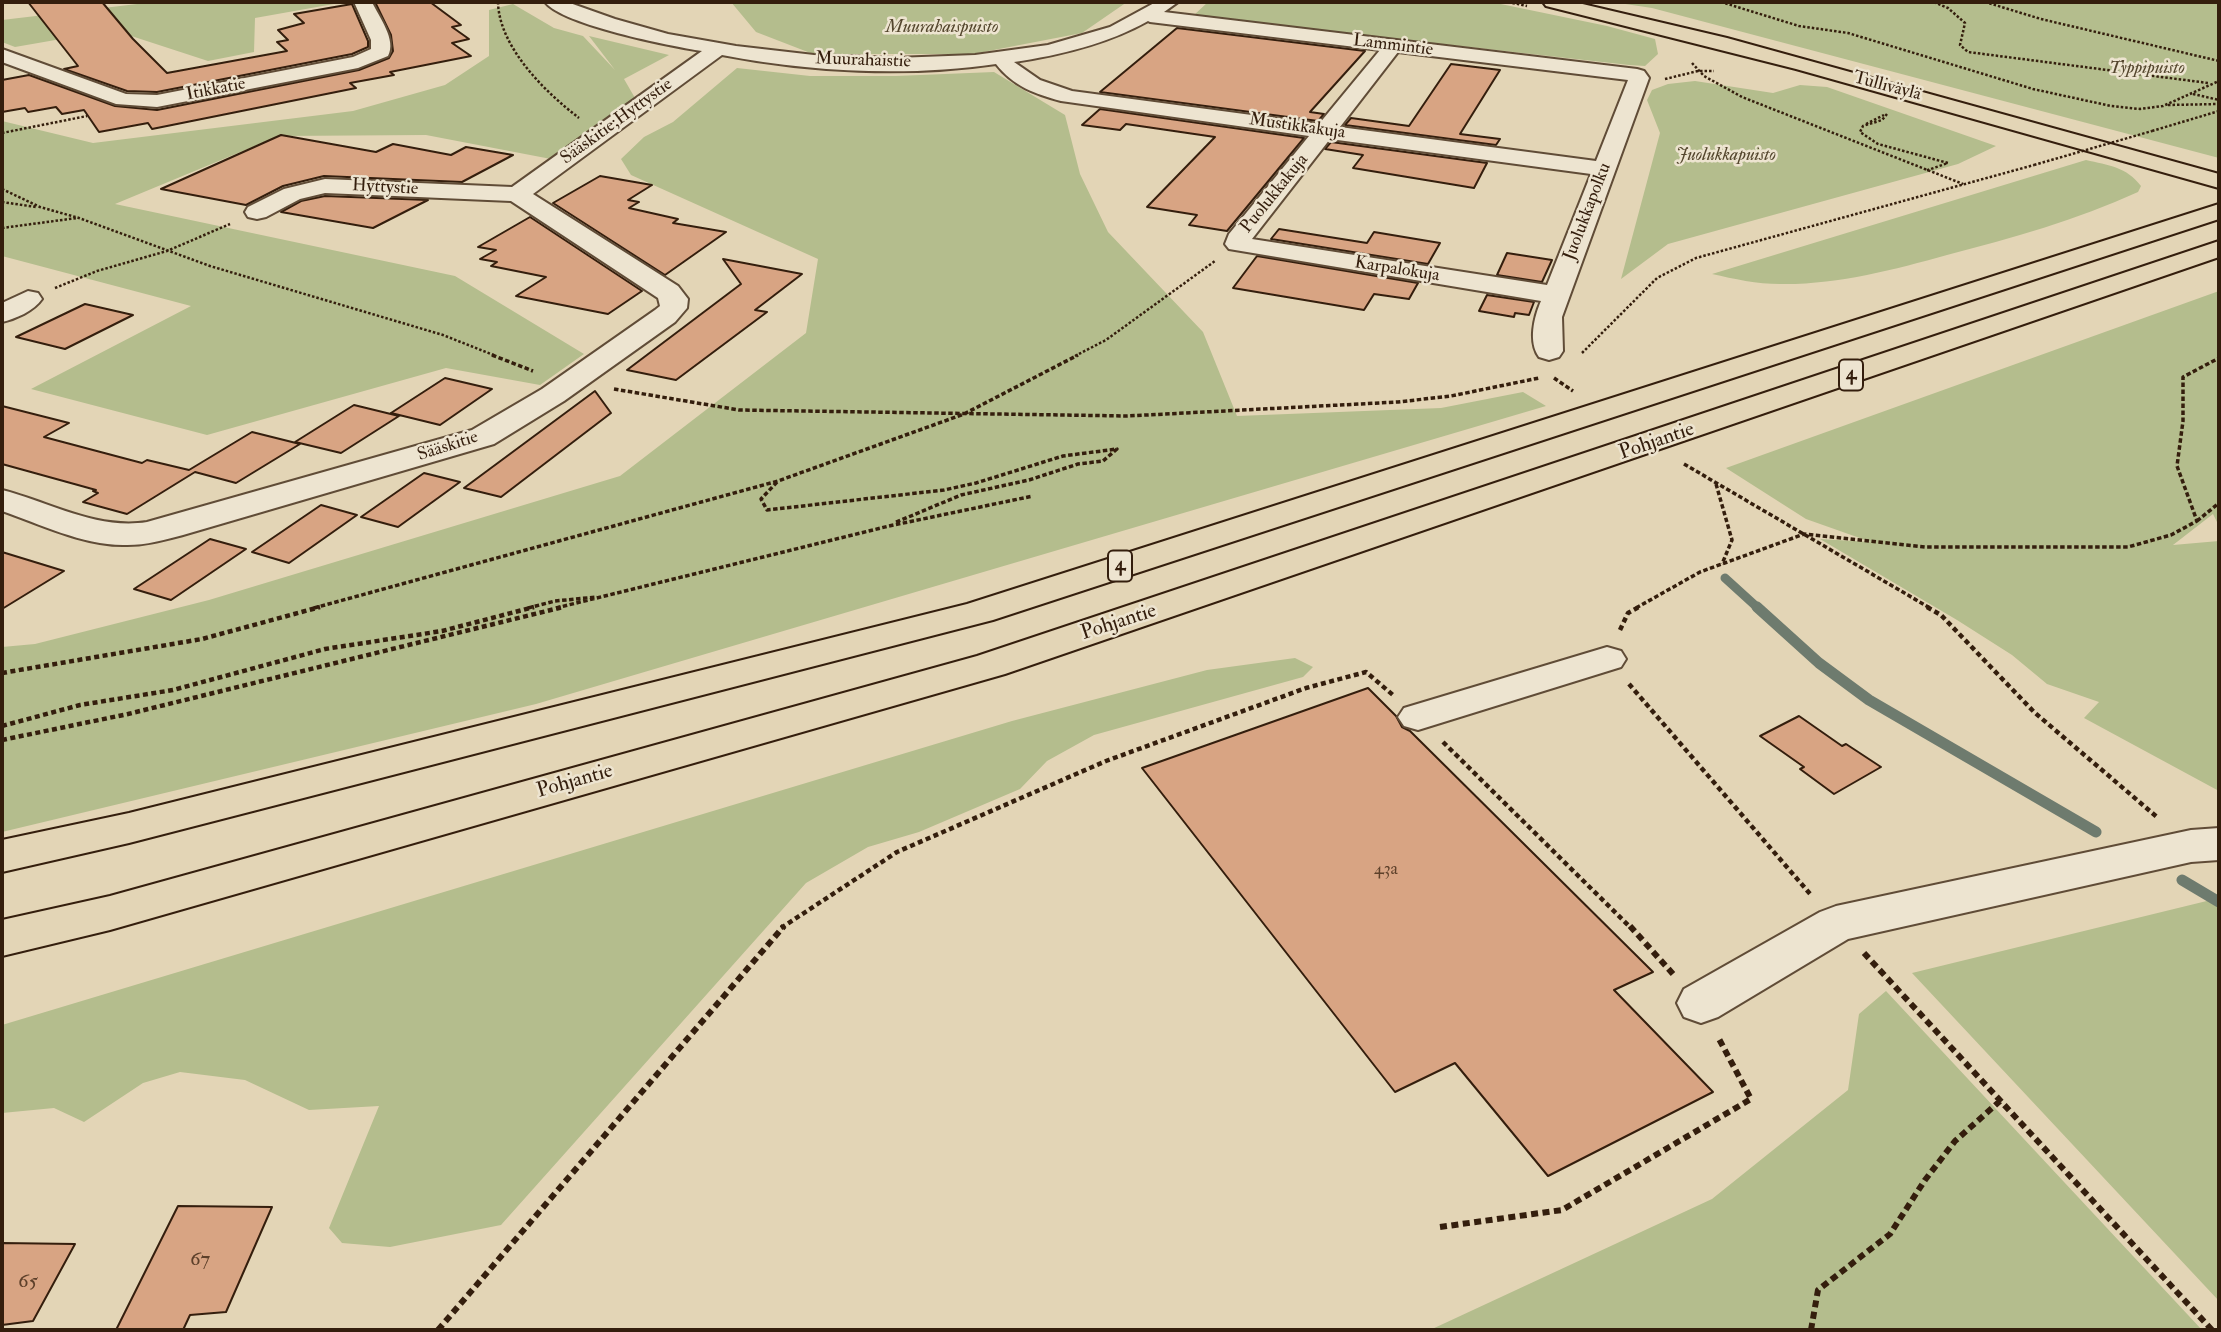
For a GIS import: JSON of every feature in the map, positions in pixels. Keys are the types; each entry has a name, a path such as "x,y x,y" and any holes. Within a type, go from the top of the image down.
{"main road":[{"name":"Tulliväylä","path":"1552,2 1638,21 1888,87 2219,181"},
{"name":"4","path":"2,856 129,828 979,611 2219,211"},
{"name":"Pohjantie","path":"2,938 110,913 991,666 2219,250"}],"street":[{"name":"Itikkatie","path":"2,55 123,100 158,101 358,62 381,52 381,40 363,2"},
{"name":"Muurahaistie","path":"554,2 630,30 718,49 861,62 1001,58 1074,45 1108,35 1150,16 1169,2"},
{"name":"Lammintie","path":"1150,16 1637,80"},
{"name":"Puolukkakuja","path":"1238,244 1238,239 1393,46"},
{"name":"Sääskitie;Hyttystie","path":"517,194 718,49"},
{"name":"Mustikkakuja","path":"1001,58 1014,75 1048,92 1604,169"},
{"name":"Juolukkapolku","path":"1553,365 1548,317 1637,80"},
{"name":"Hyttystie","path":"257,212 292,194 325,186 517,194"},
{"name":"Sääskitie","path":"2,499 103,532 120,535 158,531 483,437 571,380 673,308 674,299 668,292 517,194"},
{"name":"Karpalokuja","path":"1238,244 1556,295"},
{"path":"2,314 28,299"},
{"path":"1418,717 1607,659"},
{"path":"1701,1003 1836,924 2205,845"}],"path":[{"path":"498,2 498,15 504,31 518,53 568,111 589,125 607,131"},
{"path":"1721,2 1799,26 1848,33 2033,89 2111,106 2140,109 2219,102"},
{"path":"1934,2 1948,8 1965,23 1960,45 1968,52 2209,83 2219,81"},
{"path":"1985,2 2041,19 2219,61"},
{"path":"1687,57 1698,71 1723,89 1963,184"},
{"path":"1637,80 1698,71 1723,71"},
{"path":"2163,106 2193,94 2209,83"},
{"path":"2193,94 2219,102"},
{"path":"1894,111 1885,115 1882,120 1863,126 1860,132 1864,137 1948,163 1925,171"},
{"path":"1581,354 1657,278 1696,258 2219,111"},
{"path":"2,133 93,114"},
{"path":"2,189 40,207"},
{"path":"2,202 40,207 79,218 167,251 341,307 443,335 536,372 704,406 739,410 1126,416 1398,402 1451,396 1553,365 1579,396"},
{"path":"28,299 97,271 167,251 257,212"},
{"path":"2,228 79,218"},
{"path":"2,673 202,639 778,481 964,414 1106,340 1238,244"},
{"path":"2197,521 2177,466 2183,421 2183,377 2219,358"},
{"path":"778,481 761,499 768,510 792,511 844,499 972,484 1040,462 1098,448 1117,449 1103,461 1077,464 1029,480 961,495 889,526"},
{"path":"1684,464 1941,615 2034,712 2205,845"},
{"path":"1716,484 1732,540 1721,565"},
{"path":"2,740 128,714 889,526 1033,496"},
{"path":"1804,534 1925,547 2128,547 2171,535 2197,521 2219,503"},
{"path":"2,726 80,705 173,690 325,649 442,631 555,601 612,595"},
{"path":"438,1330 781,928 897,852 1106,761 1306,688 1366,672 1418,717 1620,915 1701,1003 1751,1099 1562,1210 1440,1227"},
{"path":"1811,1330 1818,1290 1890,1234 1925,1180 1955,1142 2000,1101"}],"green space":[{"path":"154,2 345,2 255,18 254,52 208,61 113,30 15,47 2,42 2,20"},
{"name":"Muurahaispuisto","path":"731,2 1127,2 1082,33 973,54 813,54 756,32"},
{"path":"1208,2 1491,2 1607,26 1655,39 1658,54 1645,66 1629,65 1193,16"},
{"name":"Typpipuisto","path":"1612,2 2219,2 2219,158 1652,8"},
{"path":"513,4 554,28 583,36 615,70 589,36 669,55 624,79 635,98 551,159 426,135 279,136 115,204 455,276 584,354 540,385 446,368 207,435 31,389 191,306 2,256 2,121 93,143 353,111 445,85 489,56 489,10"},
{"path":"737,68 810,76 994,72 1065,115 1080,174 1108,232 1203,332 1237,416 1441,408 1523,392 1546,406 536,704 2,832 2,647 35,644 209,600 620,476 806,333 818,259 631,175 621,159 644,137 673,122"},
{"name":"Juolukkapuisto","path":"1695,81 1773,93 1800,85 1827,87 1996,146 1958,164 1668,244 1621,279 1660,133 1647,100 1652,90 1668,84"},
{"path":"2086,160 2116,168 2130,175 2141,186 2138,192 2068,220 2020,235 1864,276 1780,284 1712,274"},
{"path":"2219,291 2219,526 2213,514 2173,545 2219,541 2219,791 2084,718 2099,702 2047,684 2012,655 1820,539 1871,542 1806,519 1726,468"},
{"path":"1295,658 1313,667 1303,677 1094,735 1047,761 1020,789 919,832 868,847 806,883 501,1225 390,1247 342,1243 329,1228 379,1106 309,1110 245,1080 180,1072 143,1083 84,1122 54,1108 2,1113 2,1025 1012,721 1207,670"},
{"path":"2219,898 2219,1301 1912,973"},
{"path":"1886,991 2202,1330 1430,1330 1712,1199 1848,1090 1859,1014"}],"building":[{"path":"28,2 102,2 133,39 167,73 287,51 277,42 288,40 278,30 304,23 294,14 352,4 368,47 352,54 157,92 127,91 64,69 78,66"},
{"path":"375,2 430,2 461,25 452,27 469,39 452,43 471,56 350,83 356,88 152,129 148,123 99,132 84,110 62,114 56,107 28,112 25,108 2,112 2,80 29,75 115,106 157,110 359,70 389,58 393,51 391,35"},
{"path":"1177,28 1365,51 1310,112 1324,114 1318,121 1100,92"},
{"path":"1451,64 1500,70 1460,134 1500,139 1496,145 1345,125 1351,118 1409,126"},
{"path":"1100,109 1304,138 1227,231 1189,225 1197,215 1147,207 1215,137 1126,124 1120,130 1082,125"},
{"path":"281,135 376,152 393,144 451,155 466,147 513,155 462,182 324,176 283,186 246,205 161,189"},
{"path":"1331,142 1487,163 1474,188 1353,168 1363,155 1325,149"},
{"path":"600,176 652,185 628,200 639,202 629,208 678,219 673,223 726,232 665,275 553,203"},
{"path":"325,196 428,200 373,228 281,212 301,201"},
{"path":"530,217 642,291 608,314 516,296 546,277 491,266 497,262 480,259 496,250 478,247"},
{"path":"1279,229 1367,243 1374,232 1440,243 1428,264 1271,239"},
{"path":"1507,253 1552,260 1542,282 1497,275"},
{"path":"1257,256 1418,283 1409,299 1374,294 1364,310 1233,288"},
{"path":"723,259 802,274 755,310 767,312 676,380 627,370 741,284"},
{"path":"1487,295 1534,302 1529,315 1515,313 1514,317 1479,311"},
{"path":"85,304 133,315 65,349 16,337"},
{"path":"445,378 492,389 440,425 391,413"},
{"path":"595,391 611,413 501,497 464,488"},
{"path":"354,405 399,416 341,453 295,442"},
{"path":"2,406 69,423 44,437 142,463 147,460 189,470 252,432 300,444 236,483 195,472 127,514 83,502 98,493 93,491 96,490 2,464"},
{"path":"424,473 460,482 398,527 361,517"},
{"path":"321,505 357,515 289,563 252,552"},
{"path":"210,539 246,549 171,600 134,589"},
{"path":"2,552 64,571 2,609"},
{"path":"1368,688 1396,716 1402,727 1410,731 1653,972 1614,990 1713,1092 1548,1176 1455,1063 1395,1092 1142,768"},
{"path":"1799,716 1842,746 1846,744 1881,767 1834,794 1800,769 1804,767 1760,736"},
{"path":"178,1206 272,1207 226,1312 190,1315 183,1330 116,1330"},
{"path":"2,1243 75,1244 33,1321 2,1325"}],"waterway":[{"path":"1725,578 1758,608"},
{"path":"1757,607 1819,663 1869,700 2096,832"},
{"path":"2182,880 2219,902"}]}
